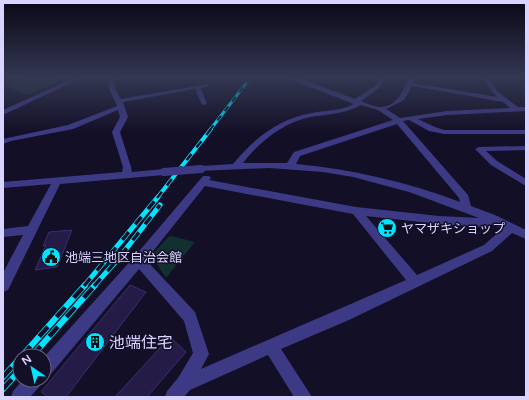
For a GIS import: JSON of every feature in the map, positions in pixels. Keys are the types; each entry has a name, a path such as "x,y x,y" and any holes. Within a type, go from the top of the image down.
{"street":[{"path":"3,113 40,96"},
{"path":"116,96 124,117 116,132 127,167 127,175"},
{"path":"3,142 9,139 70,126 120,104 158,96"},
{"path":"201,96 204,104"},
{"path":"340,96 357,103 380,109 398,121 464,197 466,208"},
{"path":"236,166 242,158 275,129 305,116 337,112 357,103 366,96"},
{"path":"380,109 397,103 405,96"},
{"path":"485,96 505,100"},
{"path":"501,96 516,109"},
{"path":"290,166 297,154 410,118 447,113 526,109"},
{"path":"410,118 432,129 444,132 526,132"},
{"path":"526,148 479,149 494,163 526,183"},
{"path":"3,185 236,166 290,166 334,171 372,178 427,193 491,218 526,235"},
{"path":"52,359 139,260 203,182 206,169"},
{"path":"3,286 57,181"},
{"path":"203,182 356,211 439,220 487,223 491,218"},
{"path":"356,211 414,281"},
{"path":"184,384 344,315 414,281 488,248 510,228"},
{"path":"3,232 32,230"},
{"path":"139,260 190,317 201,354 184,384 173,397"},
{"path":"271,347 304,397"},
{"path":"19,397 27,388"}],"green space":[{"path":"171,236 195,242 166,278 152,255 168,237"}],"building":[{"name":"池端三地区自治会館","path":"72,230 57,267 35,270 46,245 43,246 49,232"},
{"name":"池端住宅","path":"130,285 146,292 66,397 48,397 41,392 44,388 52,388 52,379"},
{"name":"池端住宅","path":"170,337 186,352 147,397 115,397"}],"railway":[{"path":"210,130 237,96"},
{"path":"157,198 211,129"},
{"path":"84,286 158,197"},
{"path":"94,286 119,258 160,205"},
{"path":"29,348 85,285"},
{"path":"39,348 95,285"},
{"path":"3,377 12,367"},
{"path":"3,389 12,379"}],"place":[{"name":"ヤマザキショップ","path":"387,228"},
{"name":"池端三地区自治会館","path":"51,257"},
{"name":"池端住宅","path":"95,342"}]}
